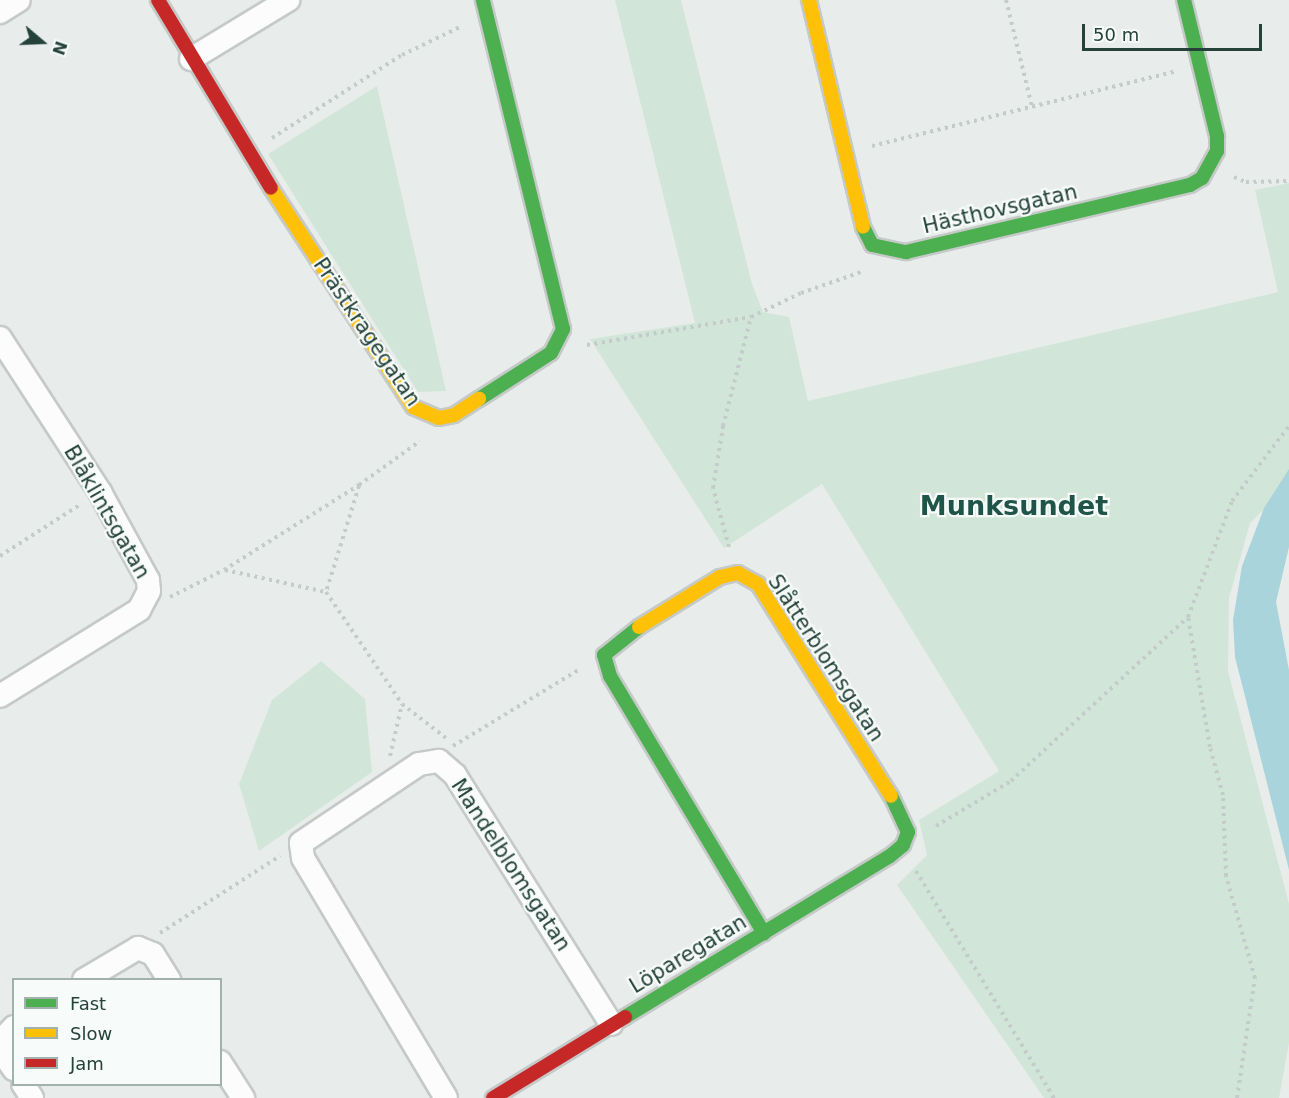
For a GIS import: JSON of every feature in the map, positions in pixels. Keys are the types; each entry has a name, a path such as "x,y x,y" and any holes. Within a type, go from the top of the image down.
{"street":[{"path":"0,12 19,0"},
{"name":"Prästkragegatan","path":"158,0 248,153 412,406 439,418 454,416 551,353 561,339"},
{"path":"191,59 288,0"},
{"path":"483,0 563,318 561,339"},
{"path":"809,0 864,231 872,245 887,251"},
{"path":"1184,0 1217,136 1217,152 1210,166"},
{"name":"Hästhovsgatan","path":"887,251 906,252 1190,185 1202,178 1210,166"},
{"name":"Blåklintsgatan","path":"0,338 100,492 148,580 146,601 139,610 0,696"},
{"name":"Slåtterblomsgatan","path":"604,655 618,640 720,577 738,573 758,584 905,819 908,832 903,845"},
{"path":"604,655 610,675 764,933"},
{"name":"Mandelblomsgatan","path":"301,843 419,764 439,761 455,775 611,1024"},
{"path":"301,843 303,858 446,1098"},
{"name":"Löparegatan","path":"493,1098 890,856 903,845"},
{"path":"87,978 138,948 153,954 168,978"},
{"path":"12,1029 2,1040 2,1052 12,1066"},
{"path":"222,1065 243,1098"}],"path":[{"path":"1006,0 1032,107"},
{"path":"248,153 402,55 487,15"},
{"path":"845,153 1199,65"},
{"path":"1210,166 1246,182 1286,181 1289,186"},
{"path":"561,339 585,345 610,344 751,317 801,293 859,276 887,251"},
{"path":"738,573 719,519 713,488 723,426 751,317"},
{"path":"146,601 179,596 224,570 359,485 419,442 439,418"},
{"path":"1054,1098 920,881 903,845 1011,781 1188,617 1232,501 1289,426"},
{"path":"326,592 359,485"},
{"path":"0,556 100,492"},
{"path":"224,570 326,592 402,704 454,744"},
{"path":"1188,617 1203,713 1223,795 1226,876 1255,978 1236,1098"},
{"path":"439,761 454,744 604,655"},
{"path":"383,786 402,704"},
{"path":"138,948 301,843"}],"green space":[{"path":"615,0 681,0 752,284 763,312 789,317 808,401 1278,292 1255,190 1289,183 1289,485 1250,523 1229,598 1228,671 1289,904 1289,1043 1279,1098 1044,1098 897,885 927,855 919,820 999,771 822,484 724,548 590,339 695,323"},
{"path":"377,86 446,391 418,392 268,154"},
{"path":"321,661 365,699 372,772 259,851 239,784 272,700"}],"water":[{"path":"1289,469 1289,547 1276,602 1289,670 1289,870 1235,657 1233,620 1242,566 1264,508"}],"traffic: fast":[{"path":"479,399 551,353 563,329 483,0"},
{"path":"863,227 872,245 906,252 1190,185 1202,178 1217,151 1217,136 1184,0"},
{"path":"639,627 604,655 610,676 764,933"},
{"path":"625,1017 890,856 903,845 908,832 891,796"}],"traffic: slow":[{"path":"809,0 863,227"},
{"path":"271,188 413,407 439,418 454,415 479,399"},
{"path":"639,627 720,577 738,573 758,584 891,796"}],"traffic: jam":[{"path":"158,0 271,188"},
{"path":"493,1098 625,1017"}],"district":[{"name":"Munksundet","path":"1014,506"}]}
